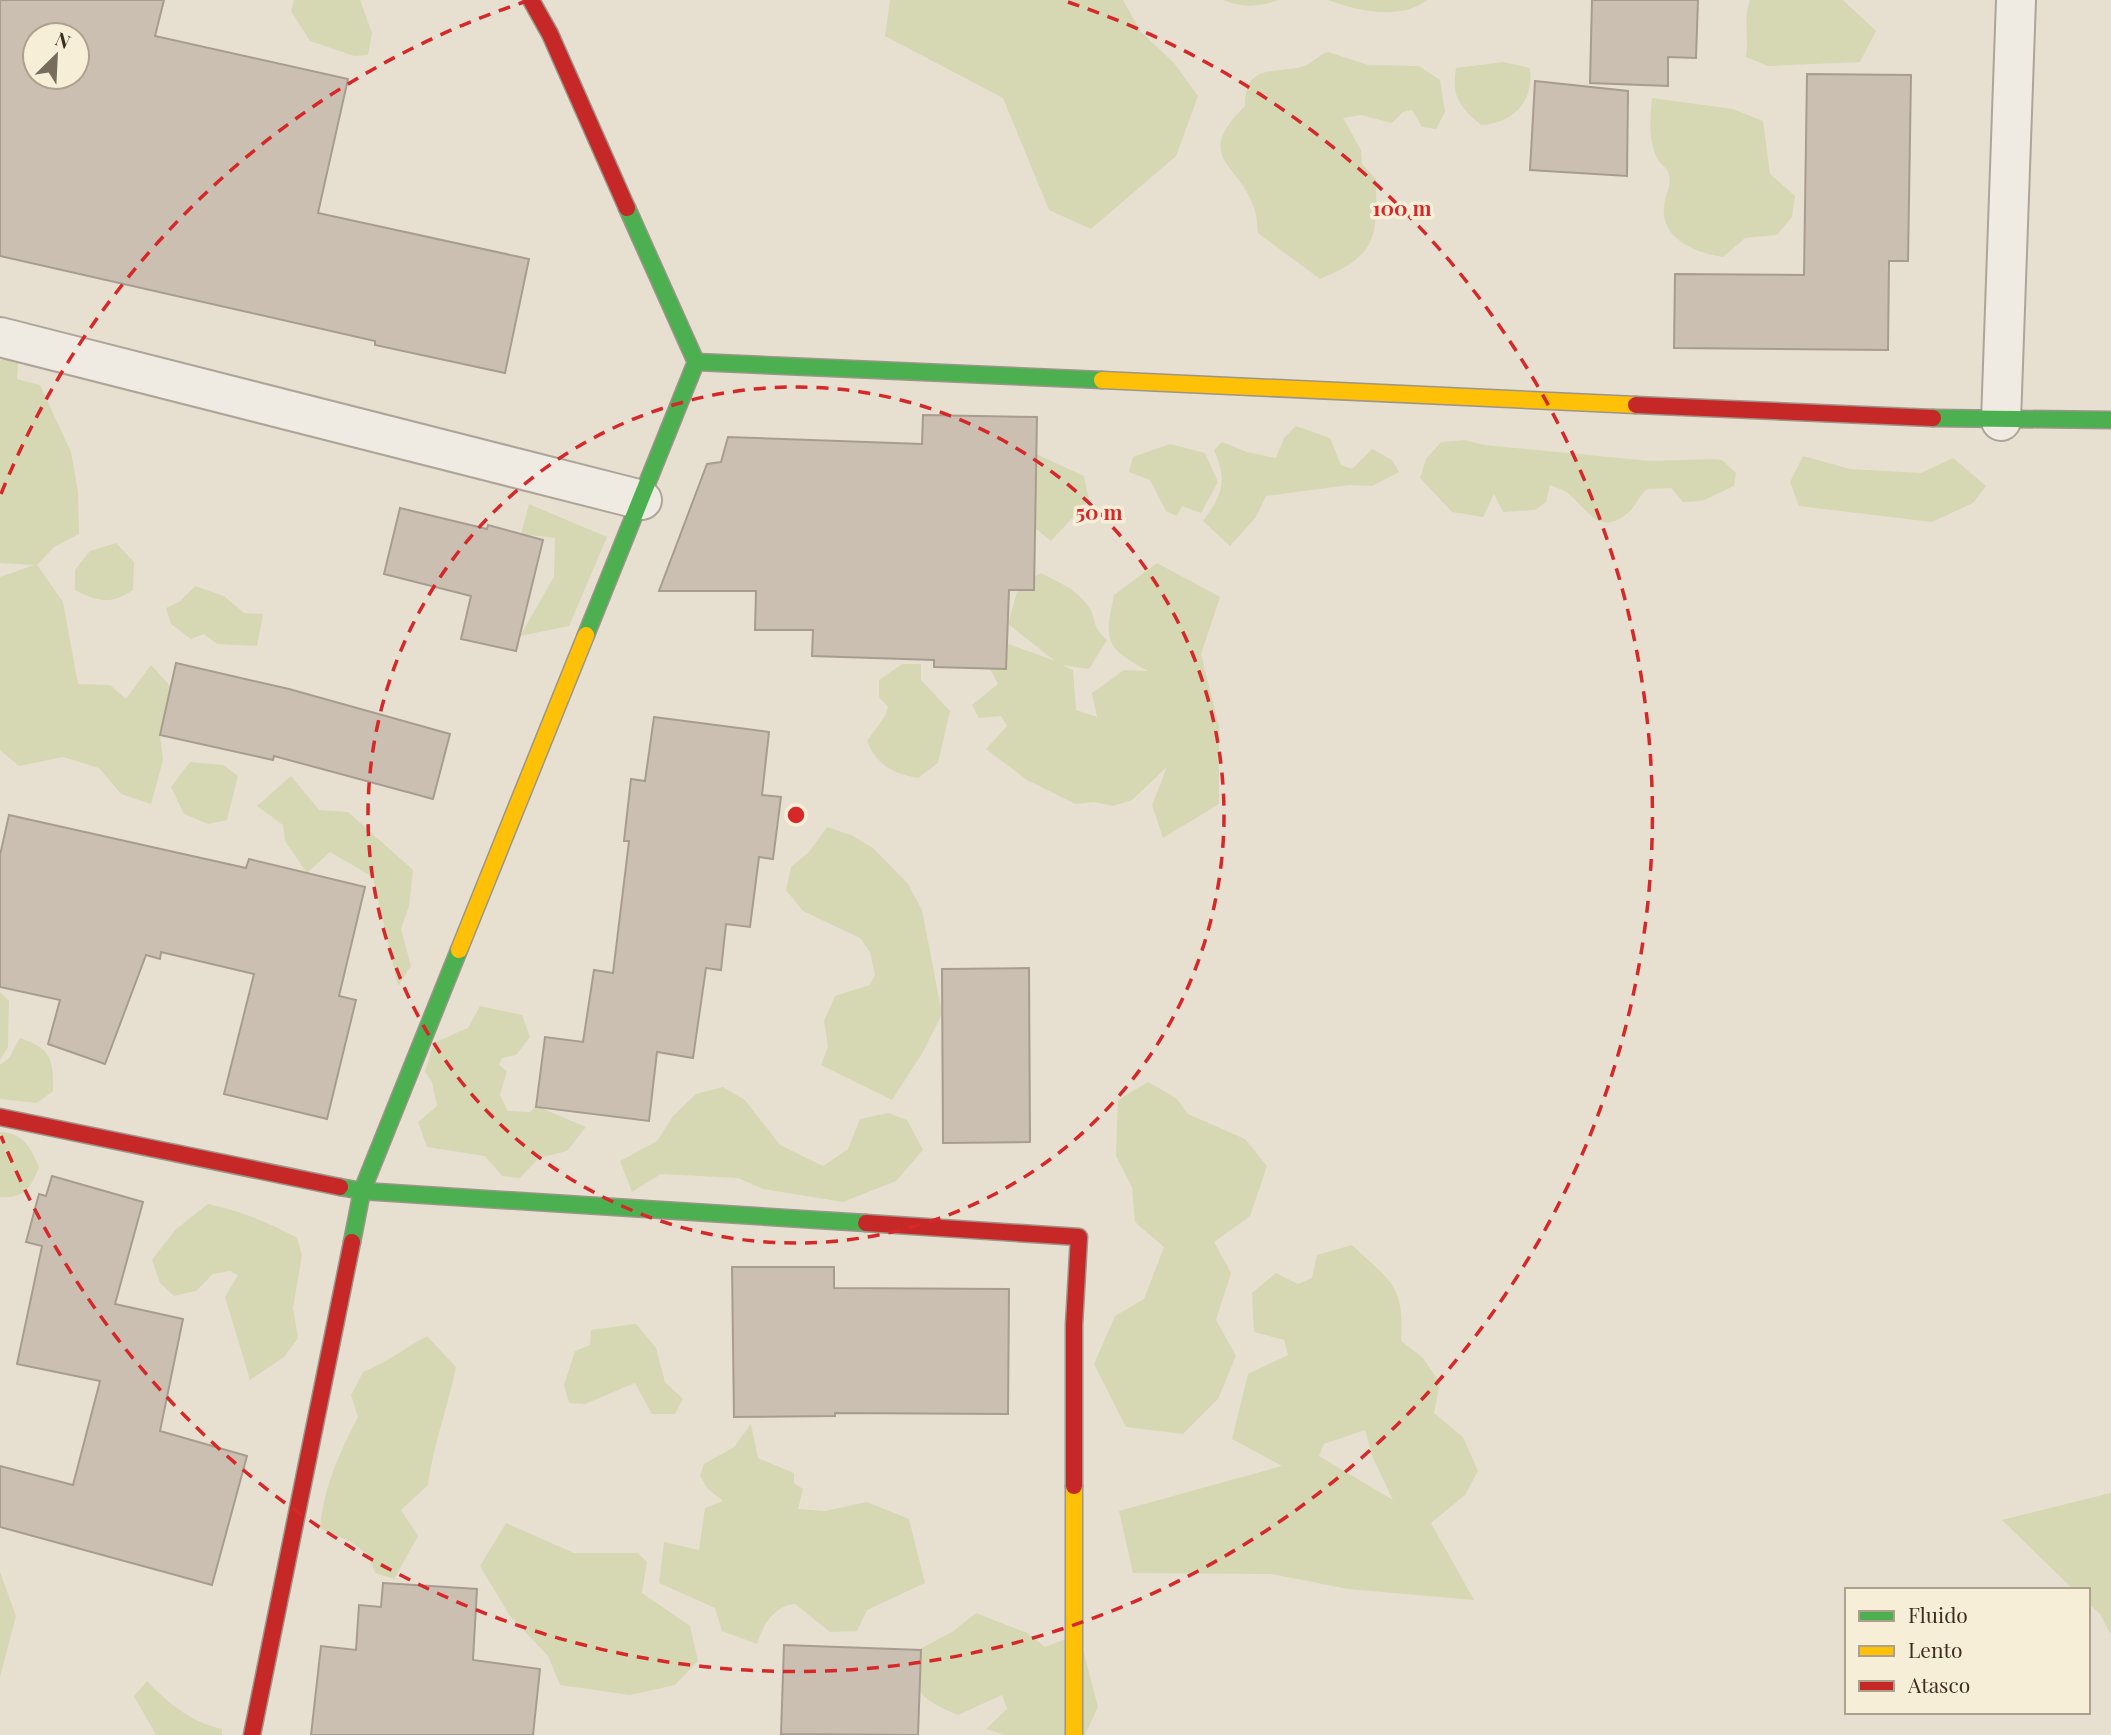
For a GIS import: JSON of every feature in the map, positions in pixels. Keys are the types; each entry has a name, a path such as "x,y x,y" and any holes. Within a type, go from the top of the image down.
{"street":[{"path":"252,1735 362,1191 696,362 550,34 531,0"},
{"path":"2001,421 2016,0"},
{"path":"0,337 642,500"},
{"path":"696,362 2001,421 2111,420"},
{"path":"0,1117 362,1191 1079,1237 1074,1325 1074,1735"}],"green space":[{"path":"294,0 360,0 372,33 368,55 354,56 310,41 291,11"},
{"path":"890,0 1123,0 1141,32 1174,63 1198,96 1176,156 1091,229 1049,210 1003,98 885,36"},
{"path":"1223,0 1279,0 1251,6"},
{"path":"1328,0 1427,0 1404,10 1379,12 1352,8"},
{"path":"1750,0 1843,0 1876,31 1860,62 1768,66 1746,57"},
{"path":"1328,52 1368,65 1419,66 1440,80 1445,112 1436,129 1422,127 1412,110 1403,112 1392,123 1361,115 1343,118 1361,150 1362,164 1376,179 1374,230 1370,242 1353,262 1320,279 1258,233 1256,213 1248,195 1224,160 1221,150 1222,138 1229,124 1245,106 1246,92 1256,76 1264,72 1304,66"},
{"path":"1503,62 1530,68 1529,91 1512,115 1481,125 1459,101 1455,87 1456,68"},
{"path":"1652,98 1733,109 1763,121 1770,174 1795,196 1792,217 1777,235 1745,238 1723,257 1691,248 1674,236 1664,218 1670,183 1667,170 1654,151 1650,121"},
{"path":"19,351 17,379 40,385 71,452 78,492 79,534 54,547 37,565 63,602 78,684 110,685 126,699 151,665 171,687 160,735 163,760 151,804 121,794 99,768 63,757 19,766 0,750 0,577 34,565 0,563 0,361"},
{"path":"1296,426 1330,438 1341,465 1352,469 1372,449 1392,460 1399,472 1372,486 1349,485 1266,496 1256,517 1230,546 1203,521 1221,488 1221,471 1214,450 1222,442 1247,452 1276,458 1284,438"},
{"path":"1464,440 1484,445 1650,461 1715,459 1722,460 1736,473 1734,486 1702,501 1683,502 1671,488 1647,489 1630,511 1611,522 1596,519 1568,493 1550,485 1546,502 1535,510 1503,512 1494,494 1483,517 1452,512 1420,478 1426,459 1441,442"},
{"path":"1170,444 1205,453 1218,482 1201,513 1182,506 1177,516 1166,511 1150,480 1129,472 1133,457"},
{"path":"1036,454 1084,476 1089,500 1051,541 998,498"},
{"path":"1803,456 1850,469 1921,473 1953,458 1986,486 1973,503 1932,522 1799,506 1790,482"},
{"path":"529,504 607,537 569,626 520,636 554,577 555,538 521,534"},
{"path":"116,543 134,562 133,590 118,598 104,600 75,590 75,570 90,551"},
{"path":"1157,563 1220,597 1201,654 1219,726 1219,804 1163,838 1152,805 1167,767 1132,800 1113,806 1094,802 1075,804 1027,780 986,749 1007,726 1001,716 979,718 972,705 998,684 984,658 1000,641 1055,661 1008,624 1019,585 1041,573 1067,586 1084,600 1098,629 1107,640 1089,669 1062,665 1073,670 1076,710 1097,717 1092,693 1124,670 1148,671 1116,649 1111,642 1109,624 1114,595"},
{"path":"195,586 224,596 244,613 263,614 257,646 217,644 204,634 191,639 171,624 166,608 179,602"},
{"path":"902,664 921,664 921,680 950,711 938,763 918,778 887,767 876,757 867,741 885,716 888,707 879,697 879,680"},
{"path":"190,762 223,765 238,776 227,820 208,824 184,814 171,787"},
{"path":"291,776 319,810 348,812 413,870 409,906 401,929 411,966 398,986 373,877 330,852 307,873 285,841 283,825 257,806"},
{"path":"827,827 851,835 873,848 908,884 922,910 942,1014 923,1052 892,1100 821,1065 828,1047 824,1021 835,996 870,985 875,975 870,952 860,938 803,911 786,890 791,867 809,852"},
{"path":"0,992 9,1001 8,1047 0,1060"},
{"path":"480,1006 522,1015 530,1037 516,1055 502,1058 499,1065 507,1071 500,1095 508,1111 530,1112 536,1106 586,1127 567,1151 539,1158 520,1178 502,1176 485,1156 427,1147 418,1122 437,1106 432,1082 425,1072 434,1042 468,1028"},
{"path":"20,1038 38,1046 51,1063 53,1091 37,1103 0,1099 0,1065 9,1058"},
{"path":"1148,1082 1176,1098 1188,1114 1245,1139 1267,1166 1250,1216 1214,1242 1231,1273 1216,1320 1236,1356 1218,1399 1183,1434 1126,1427 1094,1364 1115,1316 1144,1299 1164,1247 1135,1222 1132,1187 1116,1156 1118,1100"},
{"path":"723,1087 745,1100 780,1145 823,1166 848,1149 860,1119 888,1113 907,1120 923,1150 896,1181 843,1202 763,1189 738,1178 661,1174 632,1192 620,1161 657,1141 673,1116 696,1094"},
{"path":"0,1132 21,1138 39,1167 26,1191 15,1196 0,1197"},
{"path":"208,1204 254,1218 297,1238 302,1255 293,1308 298,1338 284,1357 250,1380 225,1297 238,1275 230,1271 213,1274 196,1291 174,1296 160,1283 152,1260 175,1230"},
{"path":"1352,1245 1385,1276 1400,1307 1401,1341 1423,1358 1440,1383 1434,1413 1463,1437 1478,1471 1465,1495 1431,1523 1474,1600 1348,1589 1272,1574 1133,1573 1119,1511 1282,1466 1232,1439 1248,1374 1288,1355 1284,1340 1254,1332 1252,1293 1276,1273 1298,1284 1312,1278 1317,1255","holes":["1365,1430 1373,1458 1393,1500 1319,1456 1324,1444"]},
{"path":"636,1324 656,1348 665,1382 683,1399 675,1414 652,1414 635,1383 585,1404 569,1403 564,1385 575,1351 590,1345 591,1330"},
{"path":"427,1336 456,1367 428,1485 401,1510 418,1536 394,1579 375,1573 367,1555 354,1544 320,1528 322,1513 333,1471 358,1417 351,1395 363,1372"},
{"path":"751,1424 758,1458 794,1473 794,1483 803,1489 798,1509 825,1511 867,1502 909,1519 925,1583 867,1610 857,1631 830,1632 795,1604 788,1605 770,1618 757,1644 722,1631 715,1608 659,1583 664,1542 699,1550 705,1508 723,1501 708,1489 700,1476 704,1464 734,1447"},
{"path":"2111,1493 2111,1635 2100,1614 2090,1605 2090,1588 2072,1588 2002,1520"},
{"path":"506,1523 574,1553 638,1553 647,1562 642,1593 690,1626 698,1661 675,1685 630,1695 560,1685 548,1656 510,1616 480,1566"},
{"path":"0,1572 16,1616 0,1677"},
{"path":"976,1613 1027,1633 1045,1647 1079,1634 1098,1707 1085,1735 1005,1735 986,1729 1007,1709 1002,1695 958,1715 927,1699 918,1686 916,1651 952,1632"},
{"path":"147,1681 181,1711 200,1722 222,1729 222,1735 156,1735 134,1696"}],"building":[{"path":"0,0 164,0 155,36 348,79 318,213 529,259 505,373 375,345 375,341 0,256"},
{"path":"1592,0 1698,0 1696,58 1668,57 1668,86 1590,83"},
{"path":"1807,74 1911,75 1908,261 1889,261 1888,350 1674,348 1675,274 1804,275"},
{"path":"1535,81 1628,91 1627,176 1530,170"},
{"path":"923,415 1037,417 1034,590 1009,590 1006,669 934,667 934,660 812,656 813,630 755,630 756,591 659,591 707,464 721,462 728,437 922,444"},
{"path":"400,508 487,529 488,525 543,540 516,651 461,639 471,596 384,574"},
{"path":"176,663 289,689 450,734 433,799 274,756 273,760 160,735"},
{"path":"654,717 769,732 762,795 781,797 773,859 759,857 750,927 726,924 721,970 706,968 693,1058 657,1052 649,1121 536,1107 545,1037 583,1042 594,970 613,973 629,841 624,841 631,779 645,781"},
{"path":"9,815 246,868 249,859 365,887 339,996 356,1000 327,1119 224,1094 254,974 161,952 160,959 146,955 105,1064 48,1044 60,1000 0,987 0,855"},
{"path":"1029,968 1030,1142 943,1143 942,969"},
{"path":"52,1176 143,1202 115,1304 183,1319 160,1431 247,1456 212,1585 0,1527 0,1466 73,1485 100,1381 17,1364 42,1246 26,1242 39,1194 46,1196"},
{"path":"732,1267 834,1267 834,1288 1009,1289 1008,1414 835,1413 835,1416 734,1417"},
{"path":"383,1583 477,1589 473,1660 540,1669 533,1735 311,1735 321,1646 356,1650 359,1605 381,1607"},
{"path":"784,1645 921,1650 918,1735 781,1734"}],"traffic: fast":[{"path":"586,635 696,362 627,208"},
{"path":"696,362 1102,380"},
{"path":"1933,418 2111,420"},
{"path":"352,1242 362,1191 459,950"},
{"path":"340,1187 362,1191 866,1223"}],"traffic: slow":[{"path":"1102,380 1636,405"},
{"path":"459,950 586,635"},
{"path":"1074,1486 1074,1735"}],"traffic: jam":[{"path":"531,0 550,34 627,208"},
{"path":"1636,405 1933,418"},
{"path":"0,1117 340,1187"},
{"path":"866,1223 1079,1237 1074,1325 1074,1486"},
{"path":"252,1735 352,1242"}]}
